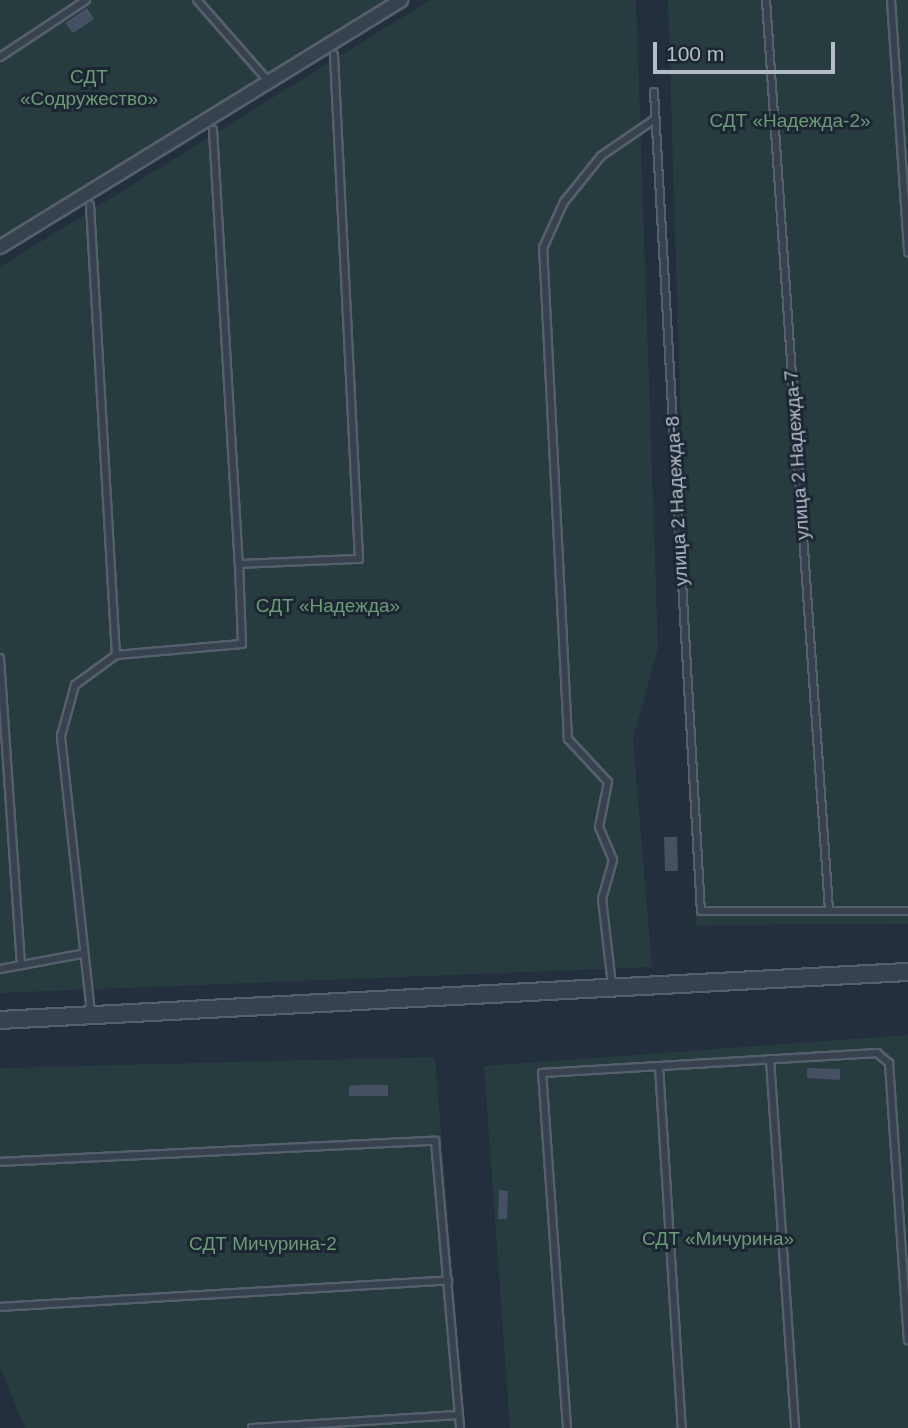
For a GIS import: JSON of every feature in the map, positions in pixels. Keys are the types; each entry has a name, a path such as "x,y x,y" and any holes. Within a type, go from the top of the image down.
{"street":[{"path":"0,247 401,0"},
{"path":"0,1020 908,972"}],"lane":[{"path":"0,57 86,0"},
{"path":"197,0 269,82"},
{"name":"улица 2 Надежда-7","path":"766,0 829,911"},
{"path":"891,0 908,252"},
{"path":"239,564 359,559 334,55"},
{"name":"улица 2 Надежда-8","path":"654,92 701,911 829,911"},
{"path":"612,987 602,900 613,860 599,827 608,782 568,739 543,248 564,202 601,156 655,119"},
{"path":"91,1015 81,954 61,736 75,685 116,655 242,643 213,130"},
{"path":"90,205 116,655"},
{"path":"0,658 22,965"},
{"path":"829,911 908,911"},
{"path":"0,969 81,954"},
{"path":"567,1428 542,1073 877,1053 889,1063 908,1340"},
{"path":"770,1059 796,1428"},
{"path":"659,1066 682,1428"},
{"path":"0,1162 435,1142 460,1428"},
{"path":"0,1307 448,1280"},
{"path":"252,1428 459,1415"}],"green space":[{"name":"СДТ «Содружество»","path":"0,0 388,0 0,246"},
{"name":"СДТ «Надежда»","path":"430,0 636,0 658,648 633,739 652,967 0,993 0,267"},
{"name":"СДТ «Надежда-2»","path":"668,0 908,0 908,924 696,925"},
{"name":"СДТ «Мичурина»","path":"908,1035 908,1428 510,1428 484,1066"},
{"name":"СДТ Мичурина-2","path":"435,1057 465,1428 25,1428 0,1368 0,1068"}],"building":[{"path":"87,8 94,19 73,33 65,23"},
{"path":"664,837 677,837 678,871 665,871"},
{"path":"807,1068 840,1069 840,1080 807,1078"},
{"path":"388,1085 388,1096 349,1096 349,1086"},
{"path":"499,1190 508,1191 507,1219 498,1219"}]}
